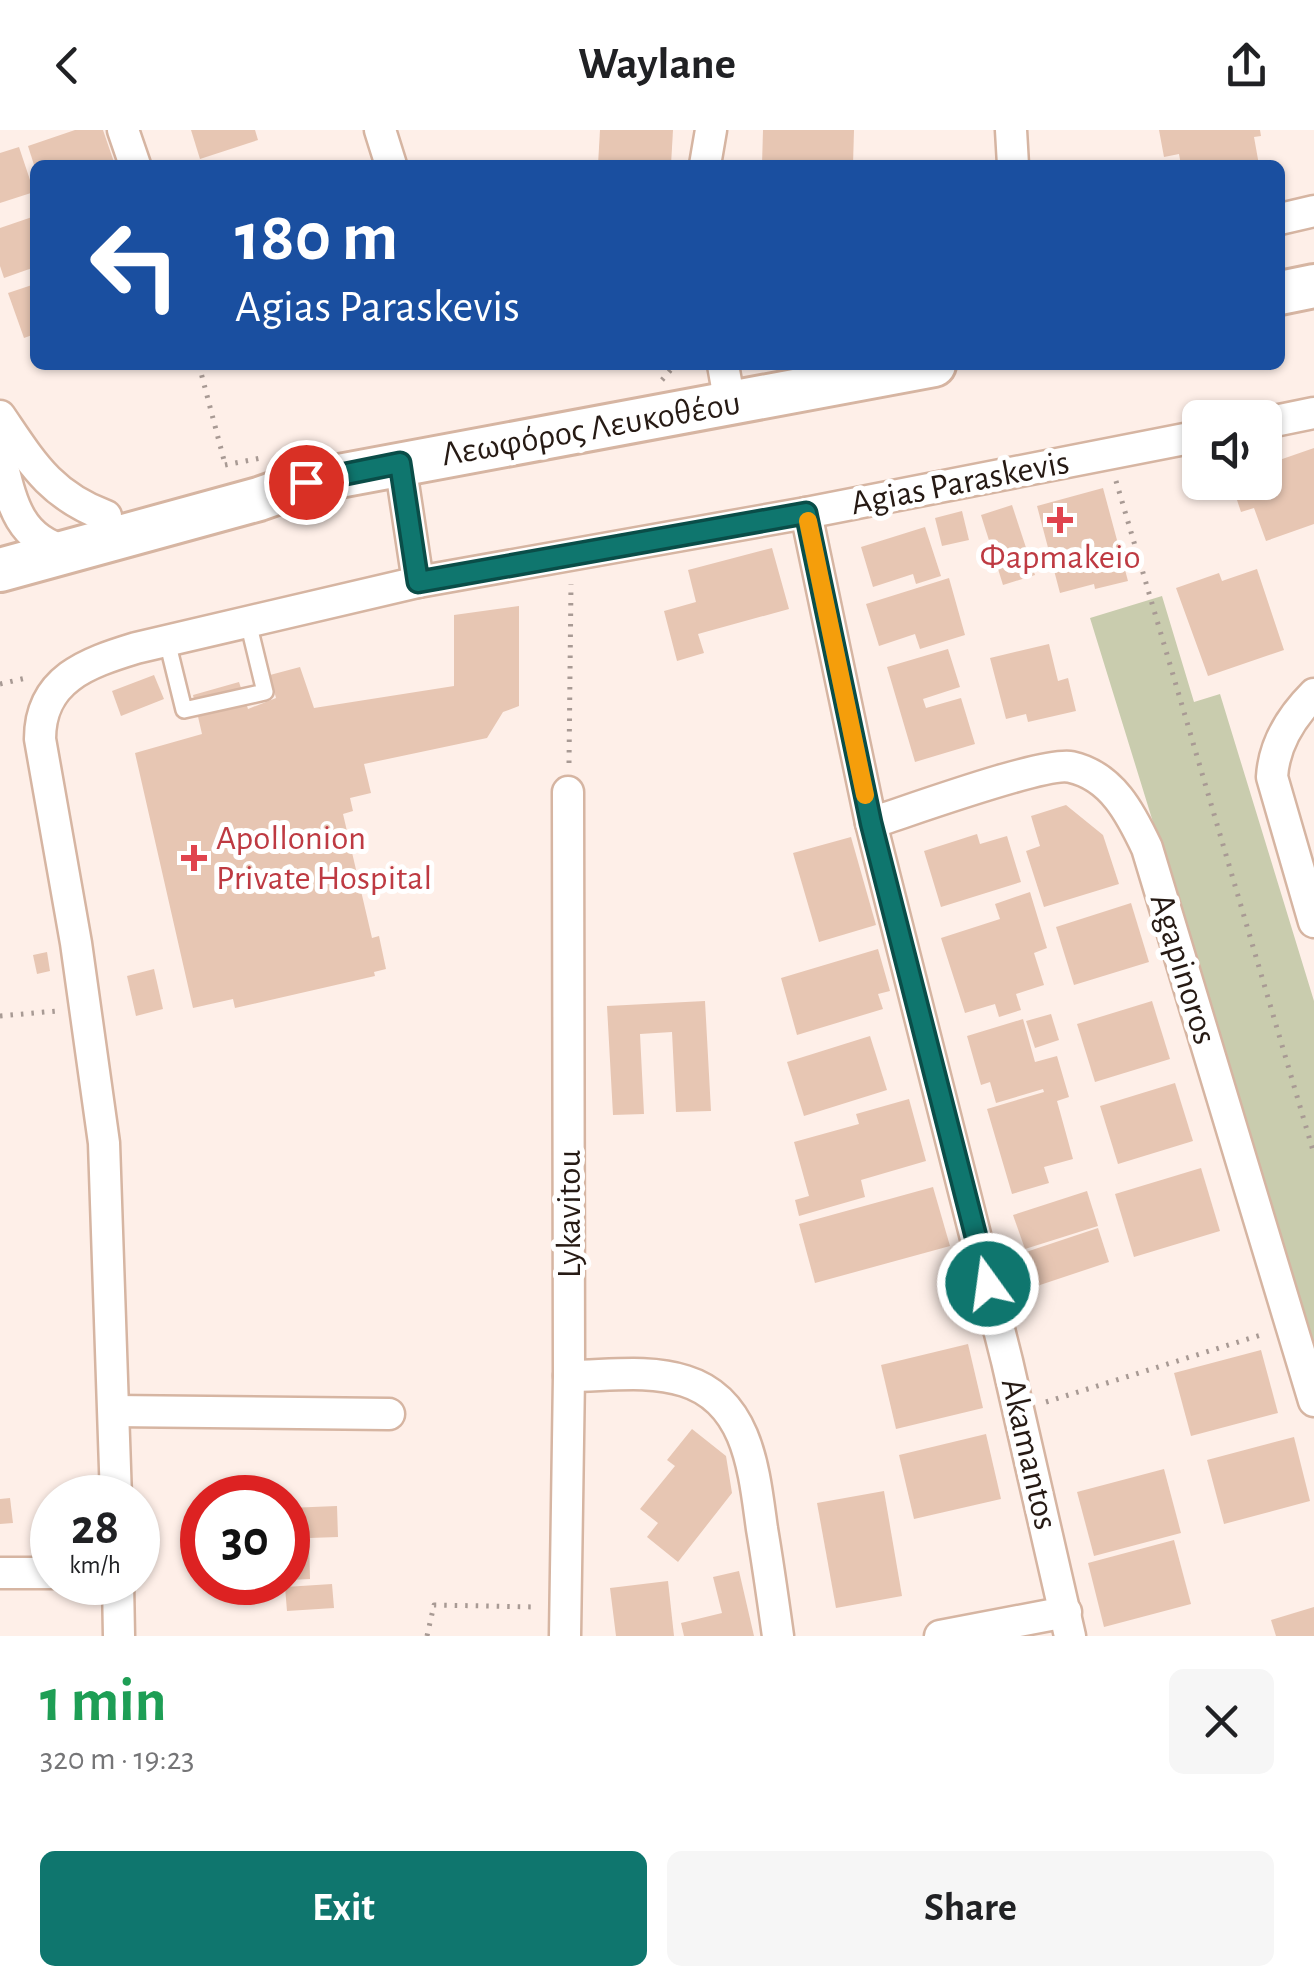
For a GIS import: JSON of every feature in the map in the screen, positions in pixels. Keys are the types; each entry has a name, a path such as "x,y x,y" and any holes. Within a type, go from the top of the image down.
{"main road":[{"path":"1285,292 1314,286"},
{"name":"Λεωφόρος Λευκοθέου","path":"24,535 259,499 306,482 726,385 882,370"},
{"name":"Λεωφόρος Λευκοθέου","path":"0,570 24,535 256,482 306,482"}],"street":[{"path":"123,130 132,160"},
{"path":"380,130 389,160"},
{"path":"706,160 711,130"},
{"path":"1012,130 1012,160"},
{"path":"1285,218 1314,211"},
{"path":"1282,420 1314,413"},
{"path":"0,416 44,478 82,507 106,516"},
{"name":"Agias Paraskevis","path":"85,1008 43,762 40,717 66,679 81,668 167,641 418,582 806,513 1182,440"},
{"path":"400,463 418,582"},
{"path":"3,468 24,535"},
{"name":"Akamantos","path":"806,513 871,823 1019,1410 1068,1624"},
{"path":"1314,694 1295,713 1282,736 1272,777 1314,922"},
{"name":"Agapinoros","path":"871,823 1061,766 1094,776 1127,807 1147,848 1314,1401"},
{"name":"Lykavitou","path":"565,1622 569,1376 568,792"},
{"path":"85,1008 104,1143 115,1475"},
{"path":"569,1376 653,1375 685,1381 708,1392 727,1408 752,1460 778,1636"},
{"path":"114,1411 388,1414"},
{"path":"0,1573 30,1573"},
{"path":"119,1605 120,1636"},
{"path":"940,1636 1068,1624"}],"lane":[{"path":"167,641 184,710 265,692 248,622"}],"path":[{"path":"200,370 231,487"},
{"path":"1108,454 1314,1154"},
{"path":"568,792 571,556"},
{"path":"0,1016 85,1008"},
{"path":"1019,1410 1291,1326"},
{"path":"427,1636 434,1605 565,1622"}],"green space":[{"path":"1162,596 1194,702 1220,694 1314,1001 1314,1344 1090,618"}],"building":[{"path":"75,130 103,130 113,160 32,160 28,146"},
{"path":"191,130 255,130 258,140 200,159"},
{"path":"600,130 673,130 671,160 598,160"},
{"path":"763,130 854,130 853,160 762,160"},
{"path":"1159,130 1260,130 1261,136 1254,137 1258,160 1180,160 1179,154 1164,157"},
{"path":"19,147 30,180 30,193 0,203 0,153"},
{"path":"30,218 30,269 4,278 0,266 0,228"},
{"path":"30,286 30,336 24,338 8,293"},
{"path":"1314,448 1314,524 1266,541 1254,508 1241,512 1237,500 1282,500 1282,459"},
{"path":"1103,488 1128,581 1060,593 1037,506"},
{"path":"1012,505 1035,575 1003,585 981,515"},
{"path":"962,511 969,540 942,546 935,518"},
{"path":"925,527 941,576 916,584 913,574 873,587 861,547"},
{"path":"772,548 789,609 698,634 704,653 677,661 664,611 696,602 688,570"},
{"path":"1257,569 1284,650 1208,676 1176,588 1219,573 1222,581"},
{"path":"949,578 965,635 920,649 915,634 879,646 866,604"},
{"path":"519,606 519,706 503,712 487,738 364,764 371,793 350,798 353,811 343,814 372,938 379,936 386,969 374,972 375,976 235,1008 233,999 193,1008 135,753 202,734 193,695 239,682 248,709 276,698 270,675 300,667 314,708 454,686 454,615"},
{"path":"1049,644 1058,681 1068,678 1076,711 1028,722 1026,714 1006,719 990,658"},
{"path":"948,649 960,687 923,699 926,708 961,698 975,744 915,762 887,667"},
{"path":"154,675 164,699 121,716 112,691"},
{"path":"1066,805 1103,835 1119,884 1044,907 1026,851 1040,846 1031,816"},
{"path":"977,834 980,844 1007,836 1021,882 941,907 924,851"},
{"path":"851,837 876,925 819,942 793,853"},
{"path":"1030,892 1047,948 1034,953 1044,985 1016,994 1021,1010 999,1017 995,1004 965,1013 941,938 1000,919 995,904"},
{"path":"1131,903 1149,962 1074,985 1056,927"},
{"path":"878,949 890,991 878,994 883,1009 797,1035 781,978"},
{"path":"47,952 50,971 37,974 33,955"},
{"path":"154,969 163,1009 136,1016 127,976"},
{"path":"705,1001 711,1111 676,1112 672,1032 640,1034 644,1114 613,1115 607,1006"},
{"path":"1152,1001 1170,1059 1095,1082 1077,1024"},
{"path":"1051,1014 1059,1040 1035,1048 1026,1021"},
{"path":"1023,1019 1035,1062 1057,1056 1069,1097 1057,1101 1073,1159 1044,1167 1049,1183 1012,1194 987,1109 1044,1092 1043,1089 996,1103 990,1082 981,1085 967,1036"},
{"path":"870,1036 887,1090 804,1116 787,1062"},
{"path":"1175,1083 1193,1141 1118,1164 1100,1106"},
{"path":"909,1099 926,1161 861,1180 865,1197 799,1216 795,1200 809,1196 794,1142 859,1124 856,1114"},
{"path":"1201,1168 1220,1231 1134,1257 1115,1194"},
{"path":"933,1187 950,1246 815,1283 799,1224"},
{"path":"1087,1191 1098,1226 1025,1249 1013,1215"},
{"path":"1098,1228 1109,1262 1034,1287 1023,1253"},
{"path":"968,1344 983,1408 896,1429 881,1365"},
{"path":"1261,1350 1278,1413 1191,1436 1174,1373"},
{"path":"692,1429 726,1456 732,1493 678,1562 647,1537 658,1523 640,1509 675,1466 667,1460"},
{"path":"986,1434 1001,1499 914,1519 899,1455"},
{"path":"1294,1437 1310,1501 1224,1524 1207,1460"},
{"path":"1164,1469 1181,1533 1094,1556 1077,1492"},
{"path":"884,1491 902,1596 836,1608 817,1503"},
{"path":"10,1498 13,1523 0,1524 0,1499"},
{"path":"337,1506 338,1537 310,1538 310,1507"},
{"path":"1174,1540 1191,1604 1104,1627 1088,1563"},
{"path":"739,1571 754,1636 684,1636 681,1623 722,1613 713,1577"},
{"path":"668,1581 674,1636 616,1636 610,1588"},
{"path":"332,1584 334,1608 287,1611 286,1605 310,1605 310,1585"},
{"path":"1314,1607 1314,1636 1276,1636 1271,1620"}],"slow traffic":[{"path":"808,521 865,795"}],"place":[{"name":"Φapmakeio","path":"1060,520"},
{"name":"Apollonion Private Hospital","path":"194,858"}],"route":[{"path":"306,482 400,463 418,582 806,513 871,823 988,1284"}]}
